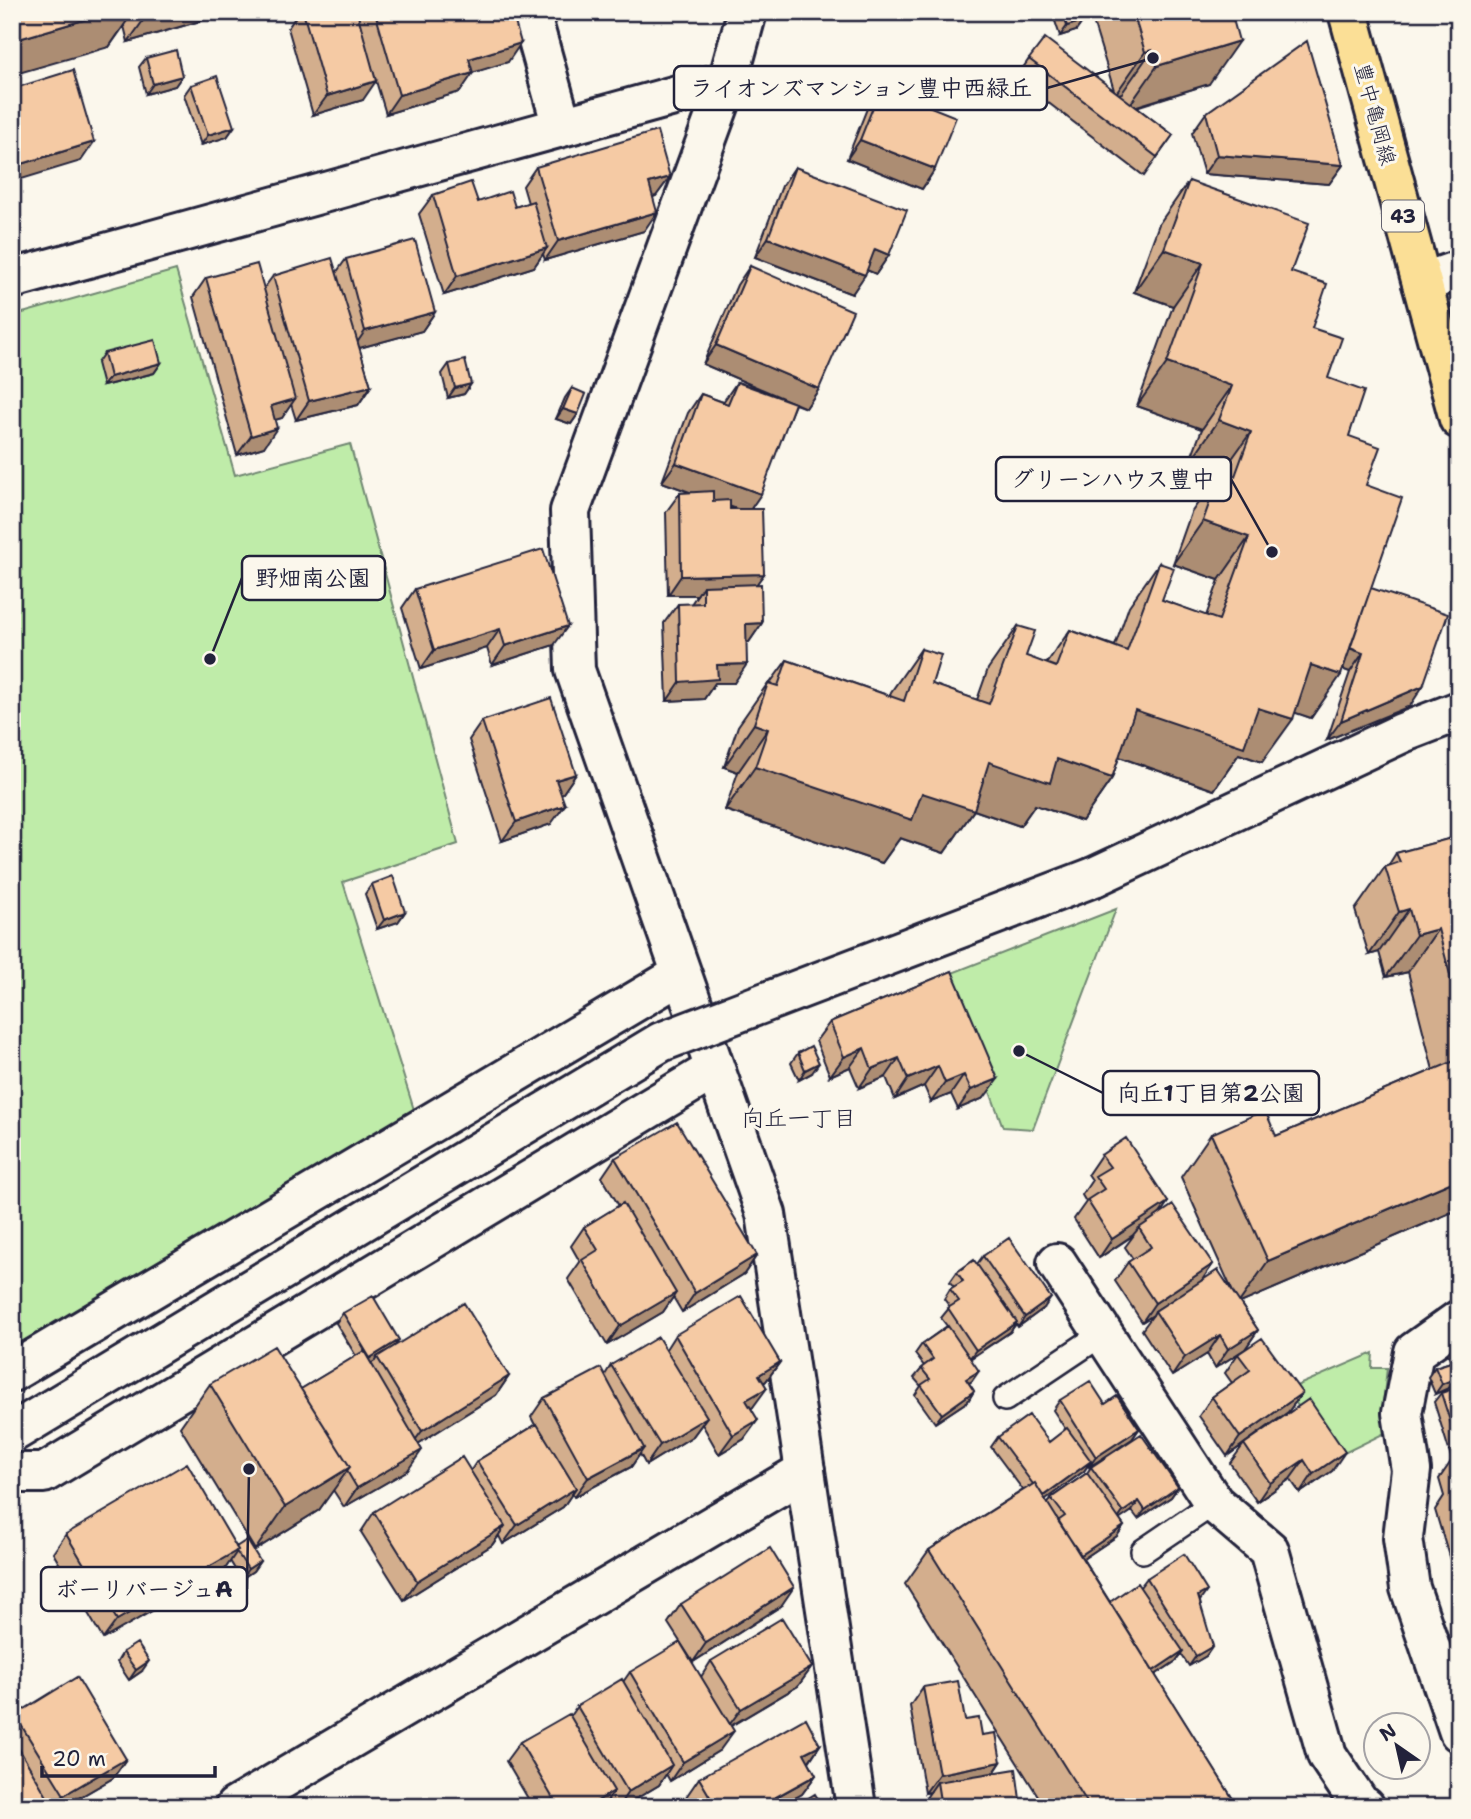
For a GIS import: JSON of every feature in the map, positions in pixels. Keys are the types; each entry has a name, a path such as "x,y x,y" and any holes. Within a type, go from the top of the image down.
{"main road":[{"name":"豊中亀岡線","path":"1348,12 1459,419"}],"street":[{"path":"530,12 562,127"},
{"path":"747,12 728,81 570,511 575,670 713,1070 766,1214 856,1807"},
{"path":"12,279 728,81"},
{"path":"1422,283 1459,270"},
{"path":"12,1433 661,1042 1094,877 1402,733 1459,711"},
{"path":"12,1372 680,975"},
{"path":"12,1473 44,1473 713,1070"},
{"path":"1056,1263 1214,1503 1269,1550 1327,1755 1359,1803 1365,1807"},
{"path":"1459,1320 1414,1352 1402,1413 1411,1470 1403,1538 1410,1588 1459,1732"},
{"path":"235,1807 805,1471"}],"lane":[{"path":"1005,1399 1102,1334"},
{"path":"1143,1551 1214,1503"}],"green space":[{"path":"176,270 235,475 350,444 458,844 343,882 415,1113 12,1352 12,316"},
{"path":"1116,909 1033,1129 1003,1127 947,975"},
{"path":"1373,1353 1372,1368 1387,1368 1382,1413 1387,1432 1334,1458 1287,1390"}],"building":[{"path":"12,12 111,12 12,41"},
{"path":"303,12 357,12 376,81 327,96"},
{"path":"375,12 512,12 521,43 469,59 473,73 399,95"},
{"path":"1062,12 1080,12 1083,21 1067,26"},
{"path":"1133,12 1231,12 1239,41 1157,66 1152,50 1145,52"},
{"path":"1045,38 1173,135 1157,157 1029,59"},
{"path":"1307,41 1343,165 1217,155 1206,113"},
{"path":"176,50 182,76 153,84 146,58"},
{"path":"73,70 94,142 12,167 12,89"},
{"path":"217,76 234,127 208,135 191,85"},
{"path":"881,87 956,117 935,169 860,140"},
{"path":"657,131 670,177 649,183 657,212 558,241 536,167"},
{"path":"795,167 907,210 889,255 875,249 865,275 768,238"},
{"path":"1189,181 1309,223 1291,272 1327,284 1312,328 1342,338 1328,378 1364,391 1349,436 1380,447 1366,485 1402,498 1341,675 1311,665 1293,719 1258,708 1244,747 1135,710 1112,778 1057,759 1050,783 989,762 974,810 922,793 912,820 755,767 768,729 754,724 768,683 778,686 787,660 904,701 921,649 941,655 932,684 989,704 1018,626 1035,631 1026,656 1056,667 1070,630 1127,651 1159,563 1174,568 1162,600 1219,620 1249,537 1203,521 1221,470 1235,476 1251,432 1219,420 1232,386 1167,363 1203,263 1164,249"},
{"path":"471,182 478,202 510,191 515,207 533,201 547,248 457,276 433,195"},
{"path":"415,240 435,312 365,331 346,259"},
{"path":"332,258 371,386 309,401 273,276"},
{"path":"257,264 295,399 271,406 277,428 251,436 206,278"},
{"path":"750,266 853,311 819,389 716,345"},
{"path":"155,340 161,363 110,377 104,353"},
{"path":"465,360 471,384 455,388 449,364"},
{"path":"737,382 795,403 761,494 676,463 701,394 728,404"},
{"path":"572,388 586,394 578,414 563,409"},
{"path":"713,491 713,501 730,500 730,509 762,509 764,574 681,576 680,493"},
{"path":"543,549 568,626 505,646 500,629 434,650 415,589"},
{"path":"761,584 762,623 746,624 747,664 717,665 718,679 680,682 678,604 703,603 703,586"},
{"path":"1371,588 1448,614 1423,686 1341,721 1363,653 1350,648"},
{"path":"551,698 576,774 556,780 565,805 516,822 482,721"},
{"path":"1459,836 1459,1009 1438,929 1416,935 1409,909 1399,912 1385,867 1400,862 1396,853"},
{"path":"393,876 405,912 384,920 372,884"},
{"path":"952,971 998,1079 971,1090 964,1075 945,1083 938,1066 908,1079 899,1058 872,1069 864,1048 844,1057 830,1022"},
{"path":"811,1046 819,1063 805,1070 798,1053"},
{"path":"1459,1059 1459,1179 1268,1261 1211,1134 1265,1110 1276,1136"},
{"path":"677,1122 757,1255 695,1293 615,1158"},
{"path":"1126,1138 1168,1202 1112,1239 1087,1200 1104,1189 1095,1176 1110,1167 1101,1155"},
{"path":"623,1203 676,1293 620,1326 582,1260 598,1250 584,1227"},
{"path":"1173,1205 1213,1264 1155,1303 1128,1262 1151,1247 1139,1228"},
{"path":"1009,1238 1051,1298 1025,1317 983,1256"},
{"path":"974,1260 1017,1322 976,1350 948,1308 959,1301 950,1289 963,1281 957,1272"},
{"path":"1218,1270 1258,1330 1228,1349 1220,1335 1185,1357 1155,1311"},
{"path":"373,1296 399,1340 370,1358 343,1313"},
{"path":"741,1296 780,1362 759,1375 767,1388 746,1400 758,1420 733,1435 675,1335"},
{"path":"464,1303 509,1376 422,1431 377,1357"},
{"path":"948,1326 979,1371 966,1379 974,1391 942,1414 921,1385 930,1379 921,1368 933,1359 922,1344"},
{"path":"658,1337 707,1417 660,1445 611,1365"},
{"path":"1262,1338 1302,1393 1240,1437 1212,1397 1250,1370 1238,1354"},
{"path":"274,1346 350,1467 285,1507 210,1384"},
{"path":"364,1351 422,1450 357,1488 347,1471 350,1467 301,1389"},
{"path":"1454,1361 1459,1377 1442,1384 1435,1367"},
{"path":"601,1368 644,1448 588,1478 544,1398"},
{"path":"1090,1381 1105,1404 1117,1396 1139,1429 1096,1457 1060,1400"},
{"path":"1459,1387 1459,1449 1441,1393"},
{"path":"1309,1399 1345,1452 1313,1474 1304,1460 1270,1483 1244,1444"},
{"path":"1029,1415 1049,1442 1067,1428 1091,1461 1043,1496 998,1437"},
{"path":"537,1424 576,1488 517,1525 477,1461"},
{"path":"1141,1434 1178,1487 1145,1510 1139,1501 1123,1512 1091,1467"},
{"path":"462,1457 505,1526 417,1581 374,1512"},
{"path":"187,1463 238,1550 117,1620 66,1534"},
{"path":"1087,1473 1124,1526 1081,1555 1058,1521 1065,1516 1051,1498"},
{"path":"1035,1483 1238,1807 1090,1807 929,1550"},
{"path":"247,1540 260,1561 248,1569 236,1551 236,1547"},
{"path":"770,1548 794,1587 706,1643 681,1604"},
{"path":"1184,1554 1207,1591 1198,1596 1213,1646 1196,1656 1147,1578"},
{"path":"1137,1583 1183,1651 1153,1671 1110,1602"},
{"path":"782,1618 812,1667 741,1709 711,1661"},
{"path":"680,1642 734,1731 683,1762 630,1672"},
{"path":"137,1643 149,1661 136,1670 123,1652"},
{"path":"77,1677 126,1759 64,1795 15,1715"},
{"path":"622,1679 672,1765 628,1792 577,1706"},
{"path":"958,1681 965,1720 979,1718 982,1735 996,1733 1001,1762 939,1774 923,1687"},
{"path":"569,1714 614,1791 587,1807 558,1807 520,1742"},
{"path":"806,1718 820,1745 804,1753 816,1775 758,1807 716,1807 699,1778"},
{"path":"12,1737 52,1805 50,1807 12,1807"},
{"path":"1016,1769 1021,1807 941,1807 937,1782"},
{"path":"815,1794 823,1807 794,1807"}],"place":[{"name":"ライオンズマンション豊中西緑丘","path":"1153,58"},
{"name":"グリーンハウス豊中","path":"1272,552"},
{"name":"野畑南公園","path":"210,659"},
{"name":"向丘1丁目第2公園","path":"1019,1051"},
{"name":"ボーリバージュA","path":"249,1469"}],"district":[{"name":"向丘一丁目","path":"799,1118"}]}
